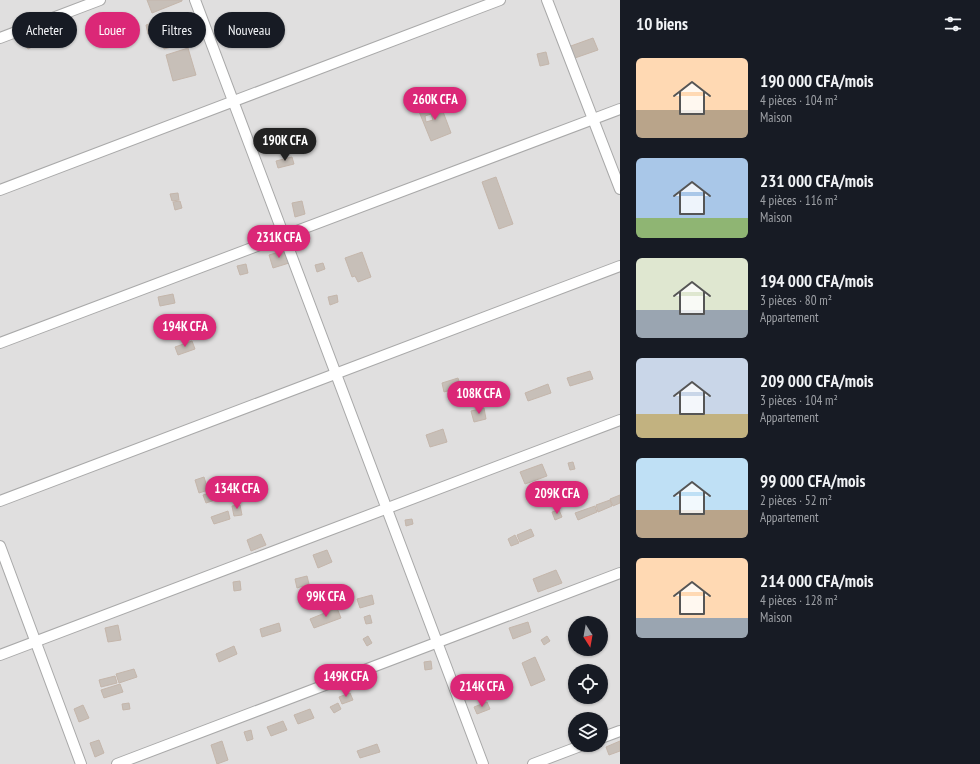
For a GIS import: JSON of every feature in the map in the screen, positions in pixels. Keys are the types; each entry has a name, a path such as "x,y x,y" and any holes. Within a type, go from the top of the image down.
{"street":[{"path":"0,38 100,0"},
{"path":"195,0 483,764"},
{"path":"0,190 500,0"},
{"path":"547,0 620,189"},
{"path":"0,343 620,109"},
{"path":"0,501 620,266"},
{"path":"0,655 620,420"},
{"path":"0,546 81,764"},
{"path":"117,764 620,573"},
{"path":"608,735 620,731"},
{"path":"533,764 568,751"}],"shaded area":[{"path":"0,0 620,0 620,764 0,764"}],"building":[{"path":"147,0 182,0 154,12 152,12"},
{"path":"593,38 598,50 572,59 568,47"},
{"path":"188,48 196,75 173,81 166,55"},
{"path":"546,52 549,64 540,66 537,54"},
{"path":"439,101 451,133 431,141 418,109","holes":["431,114 433,120 426,122 425,116"]},
{"path":"292,157 294,164 278,168 276,161"},
{"path":"496,177 513,224 499,229 482,182"},
{"path":"178,193 179,200 172,201 170,194"},
{"path":"180,201 182,208 175,210 173,202"},
{"path":"302,201 305,214 295,217 292,203"},
{"path":"286,250 289,263 273,268 269,255"},
{"path":"362,252 371,277 358,282 355,276 352,277 345,258"},
{"path":"323,263 325,269 317,272 315,265"},
{"path":"246,264 248,273 240,275 237,266"},
{"path":"173,294 175,303 160,306 158,297"},
{"path":"337,295 338,302 330,305 328,297"},
{"path":"192,341 195,349 178,355 175,347"},
{"path":"590,371 593,379 570,386 567,378"},
{"path":"458,378 461,387 444,392 442,383"},
{"path":"548,384 551,393 528,401 525,393"},
{"path":"484,408 486,419 474,422 471,411"},
{"path":"443,429 447,442 430,447 426,435"},
{"path":"573,462 575,469 570,470 568,463"},
{"path":"542,464 547,476 525,484 520,472"},
{"path":"204,477 208,490 199,493 195,480"},
{"path":"213,492 215,500 206,503 203,495"},
{"path":"620,495 620,503 613,506 610,499"},
{"path":"610,500 612,506 598,512 596,505"},
{"path":"240,505 242,515 234,516 232,506"},
{"path":"595,506 597,512 578,520 575,513"},
{"path":"559,510 562,517 555,520 552,512"},
{"path":"228,511 230,519 214,524 211,517"},
{"path":"412,519 413,524 406,526 405,520"},
{"path":"531,529 534,536 520,542 517,535"},
{"path":"261,534 266,545 251,551 247,540"},
{"path":"515,535 519,543 511,546 508,539"},
{"path":"327,550 332,562 318,568 313,555"},
{"path":"556,570 562,583 538,592 533,579"},
{"path":"307,576 309,584 297,588 295,579"},
{"path":"240,581 241,590 234,591 233,582"},
{"path":"372,595 374,604 360,608 357,599"},
{"path":"337,608 341,618 314,628 310,619"},
{"path":"370,615 372,623 366,624 364,617"},
{"path":"528,622 531,632 513,639 509,628"},
{"path":"279,623 281,631 262,637 260,629"},
{"path":"118,625 121,640 108,642 105,628"},
{"path":"368,636 372,643 367,646 363,639"},
{"path":"547,636 550,641 544,645 541,640"},
{"path":"234,646 237,654 219,662 216,654"},
{"path":"535,657 545,680 531,686 522,663"},
{"path":"431,661 432,669 425,670 424,662"},
{"path":"134,669 137,677 119,683 116,674"},
{"path":"115,676 117,683 101,687 99,680"},
{"path":"120,684 123,692 104,698 101,690"},
{"path":"350,693 353,700 342,704 339,697"},
{"path":"487,702 490,709 477,714 474,707"},
{"path":"129,703 130,709 123,710 122,704"},
{"path":"338,703 341,709 334,713 330,707"},
{"path":"83,705 89,718 79,722 74,709"},
{"path":"310,709 314,718 298,724 294,715"},
{"path":"283,721 287,730 271,736 267,727"},
{"path":"251,730 253,739 247,741 244,732"},
{"path":"99,740 104,753 95,757 90,743"},
{"path":"222,741 228,760 217,764 211,745"},
{"path":"620,741 620,751 609,755 608,746"},
{"path":"377,744 380,752 360,758 357,751"}]}
